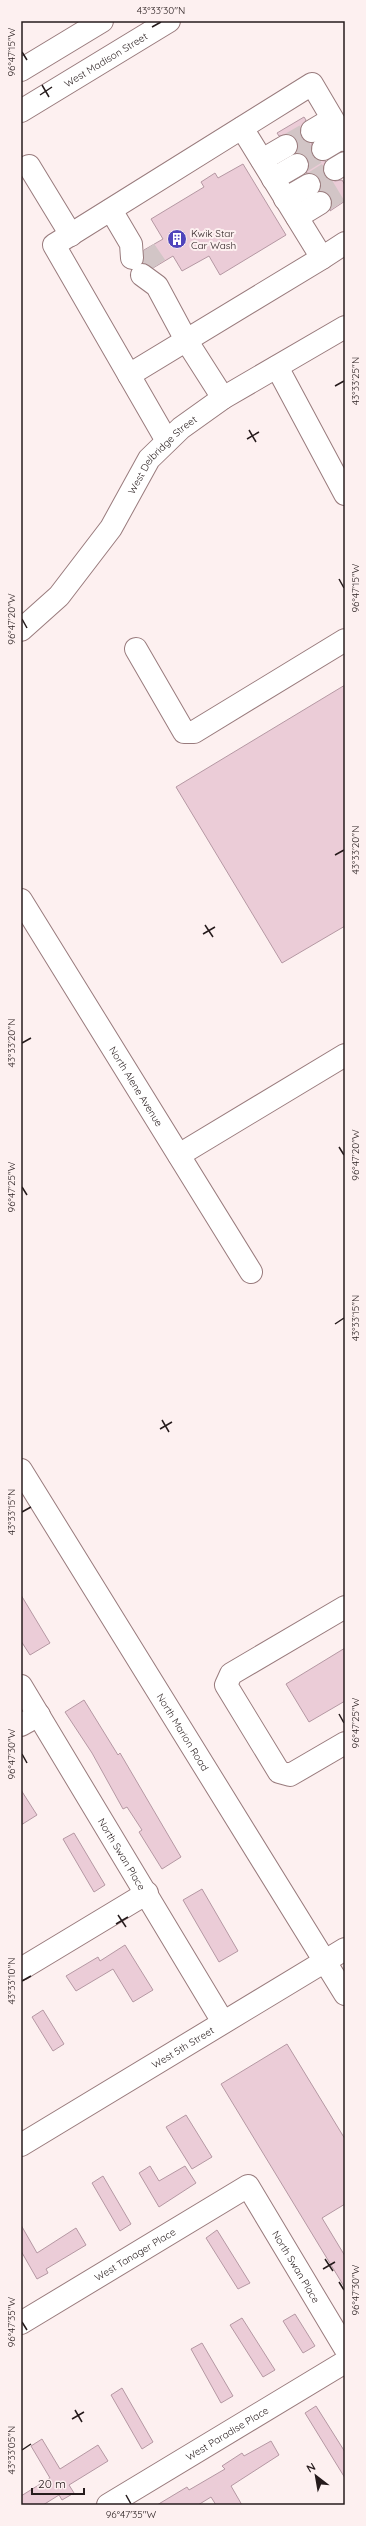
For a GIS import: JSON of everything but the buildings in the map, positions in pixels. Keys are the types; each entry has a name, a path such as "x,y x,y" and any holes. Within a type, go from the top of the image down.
{"street":[{"path":"21,70 102,21"},
{"name":"West Madison Street","path":"21,111 169,21"},
{"path":"168,441 54,245 312,84 344,139 323,149"},
{"path":"312,130 332,118"},
{"path":"129,375 337,252 297,217 242,128"},
{"path":"262,160 286,146"},
{"path":"273,179 297,165"},
{"path":"29,166 71,235"},
{"path":"285,199 309,185"},
{"path":"297,217 320,203"},
{"path":"111,210 144,263 186,340 223,398"},
{"name":"West Delbridge Street","path":"21,630 59,596 111,528 149,459 181,428 223,398 345,326"},
{"path":"277,367 345,494"},
{"path":"136,648 184,732 194,732 345,640"},
{"name":"North Alene Avenue","path":"21,900 251,1272"},
{"path":"179,1155 345,1055"},
{"name":"North Marion Road","path":"21,1470 345,1994"},
{"path":"345,1607 230,1674 226,1684 279,1772 290,1775 345,1743"},
{"name":"North Swan Place","path":"21,1686 30,1720 147,1893 223,2022"},
{"path":"21,1969 147,1893"},
{"name":"West 5th Street","path":"21,2145 345,1949"},
{"name":"North Swan Place","path":"248,2186 345,2348"},
{"name":"West Tanager Place","path":"21,2323 248,2186"},
{"name":"West Paradise Place","path":"108,2505 345,2362"}],"tunnel":[{"path":"286,146 312,131"},
{"path":"297,165 323,149"},
{"path":"309,185 335,169"},
{"path":"320,203 345,188"},
{"path":"145,250 156,266"}],"place":[{"name":"Kwik Star Car Wash","path":"177,239"}]}
